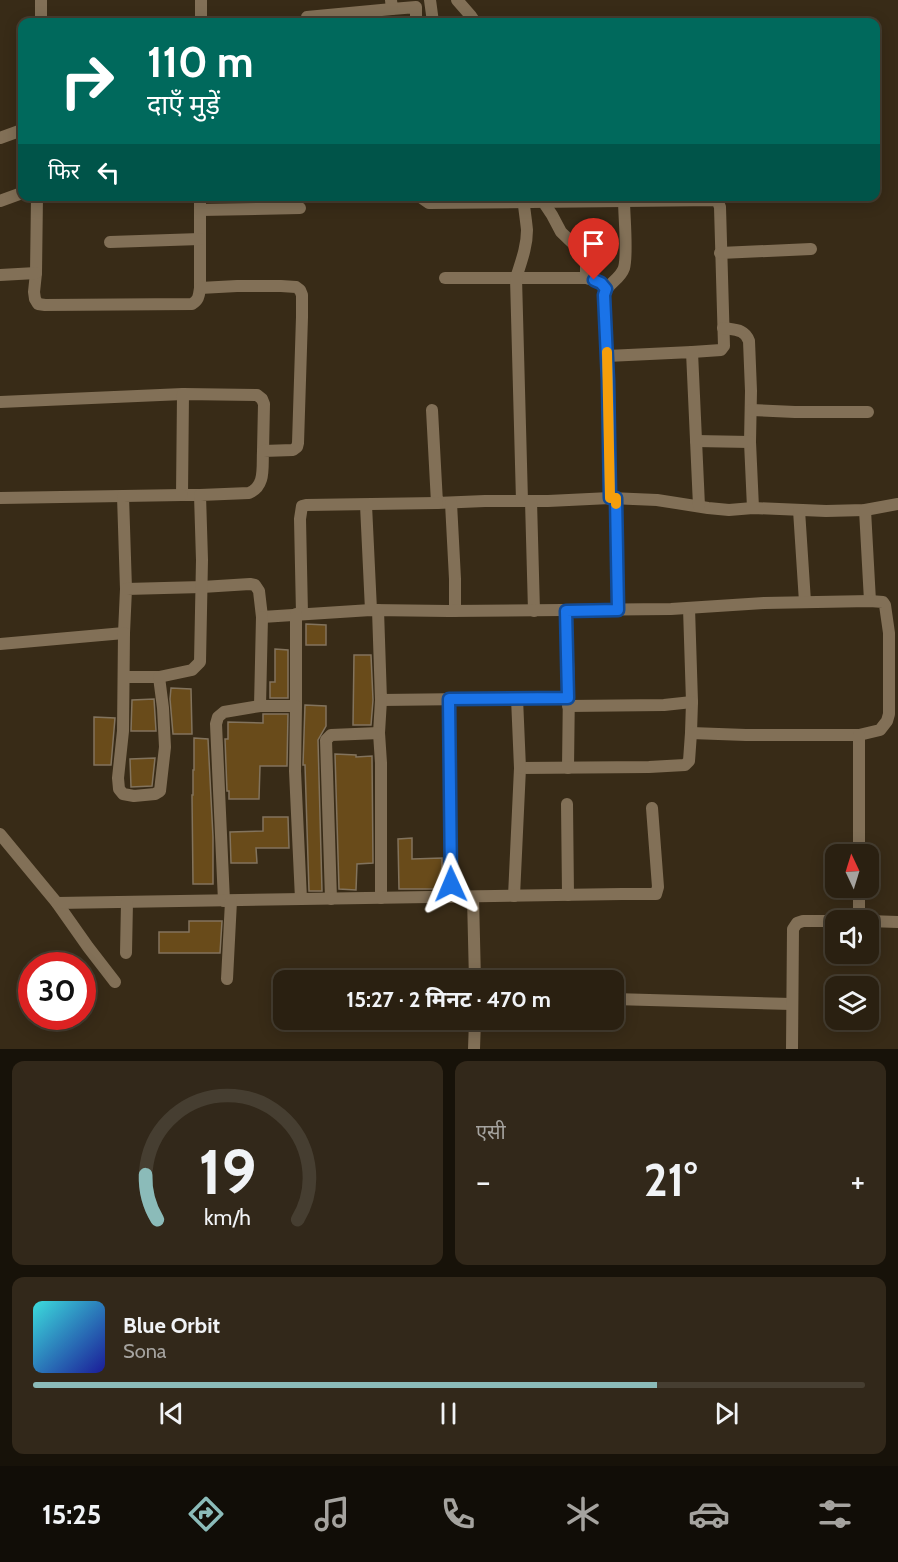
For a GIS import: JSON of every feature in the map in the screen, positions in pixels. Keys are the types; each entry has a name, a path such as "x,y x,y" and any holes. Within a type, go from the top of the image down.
{"street":[{"path":"41,0 41,18"},
{"path":"201,0 201,18"},
{"path":"430,0 432,18"},
{"path":"458,0 472,18"},
{"path":"307,18 345,18 392,4 416,7 416,18"},
{"path":"0,138 18,131"},
{"path":"0,201 18,195"},
{"path":"37,201 34,292 38,304 45,305 192,304 199,296 200,288 200,201"},
{"path":"426,201 429,203 476,201"},
{"path":"523,201 526,243 516,278 534,611"},
{"path":"543,201 561,232 583,254 586,262 586,278"},
{"path":"618,610 604,295 612,281 624,270 624,201"},
{"path":"607,356 721,350 724,346 720,207 717,201"},
{"path":"200,210 300,208"},
{"path":"110,242 200,239"},
{"path":"720,253 811,249"},
{"path":"0,275 36,273"},
{"path":"445,278 586,278 597,281 606,289"},
{"path":"200,288 296,287 302,295 298,443 293,450 263,451"},
{"path":"723,328 741,331 747,335 749,341 753,508"},
{"path":"692,352 699,506"},
{"path":"182,495 183,394"},
{"path":"0,402 183,394 257,395 264,404 261,485 257,490 249,493 0,498"},
{"path":"432,410 437,503"},
{"path":"751,410 868,412"},
{"path":"696,441 750,442"},
{"path":"124,677 159,677 192,670 200,662 202,587 200,495"},
{"path":"123,496 126,590 123,731 118,778 119,789 123,794 155,794 160,791 165,747 159,677"},
{"path":"301,899 295,771 302,506 613,498 657,500 729,510 753,508 865,510 898,504"},
{"path":"452,503 455,611"},
{"path":"366,505 381,700 379,733 381,898"},
{"path":"799,510 805,602"},
{"path":"865,510 870,601"},
{"path":"126,590 255,585 259,591 262,616 260,706"},
{"path":"262,616 375,610 566,611 689,608 764,603 883,602 887,609 889,633 889,714 887,721 879,730 859,735 691,733"},
{"path":"520,768 685,765 689,761 692,702 689,608"},
{"path":"566,611 568,768"},
{"path":"0,644 124,633"},
{"path":"381,700 517,698 664,705 692,702"},
{"path":"514,896 520,768 517,698"},
{"path":"449,699 451,897"},
{"path":"227,979 228,901 216,724 218,717 224,712 260,706 296,706"},
{"path":"331,899 326,740 331,735 379,733"},
{"path":"859,735 859,844"},
{"path":"567,804 568,895"},
{"path":"57,903 656,894 658,887 652,808"},
{"path":"0,834 57,903 116,982"},
{"path":"473,897 475,970"},
{"path":"126,953 127,902"},
{"path":"792,1049 793,929 795,925 803,921 825,921"},
{"path":"879,921 898,922"},
{"path":"624,999 792,1004"},
{"path":"474,1049 475,1030"}],"building":[{"path":"306,624 326,625 326,645 306,645"},
{"path":"275,649 288,650 288,698 270,698 270,682 275,682"},
{"path":"354,655 371,655 373,700 371,725 353,725"},
{"path":"171,688 191,689 192,734 173,734"},
{"path":"154,699 156,731 131,731 132,700"},
{"path":"305,705 326,706 326,726 318,740 322,891 309,891 305,765 303,765"},
{"path":"263,714 288,714 287,766 260,766 259,799 229,799 225,739 228,739 228,722 263,723"},
{"path":"94,717 115,718 111,765 94,765"},
{"path":"194,738 208,739 213,884 193,884"},
{"path":"335,754 356,755 356,757 372,756 373,863 357,864 356,890 339,889"},
{"path":"155,758 152,786 131,787 130,759"},
{"path":"263,817 288,817 289,848 256,848 257,863 231,863 230,832 263,831"},
{"path":"412,838 412,859 442,858 442,889 399,889 398,839"},
{"path":"189,921 222,921 220,953 159,953 159,932 189,932"}],"slow traffic":[{"path":"607,352 610,498 616,498 616,504"}],"route":[{"path":"451,884 449,699 568,698 566,611 618,610 616,498 610,498 604,295 606,289 594,280"}]}
